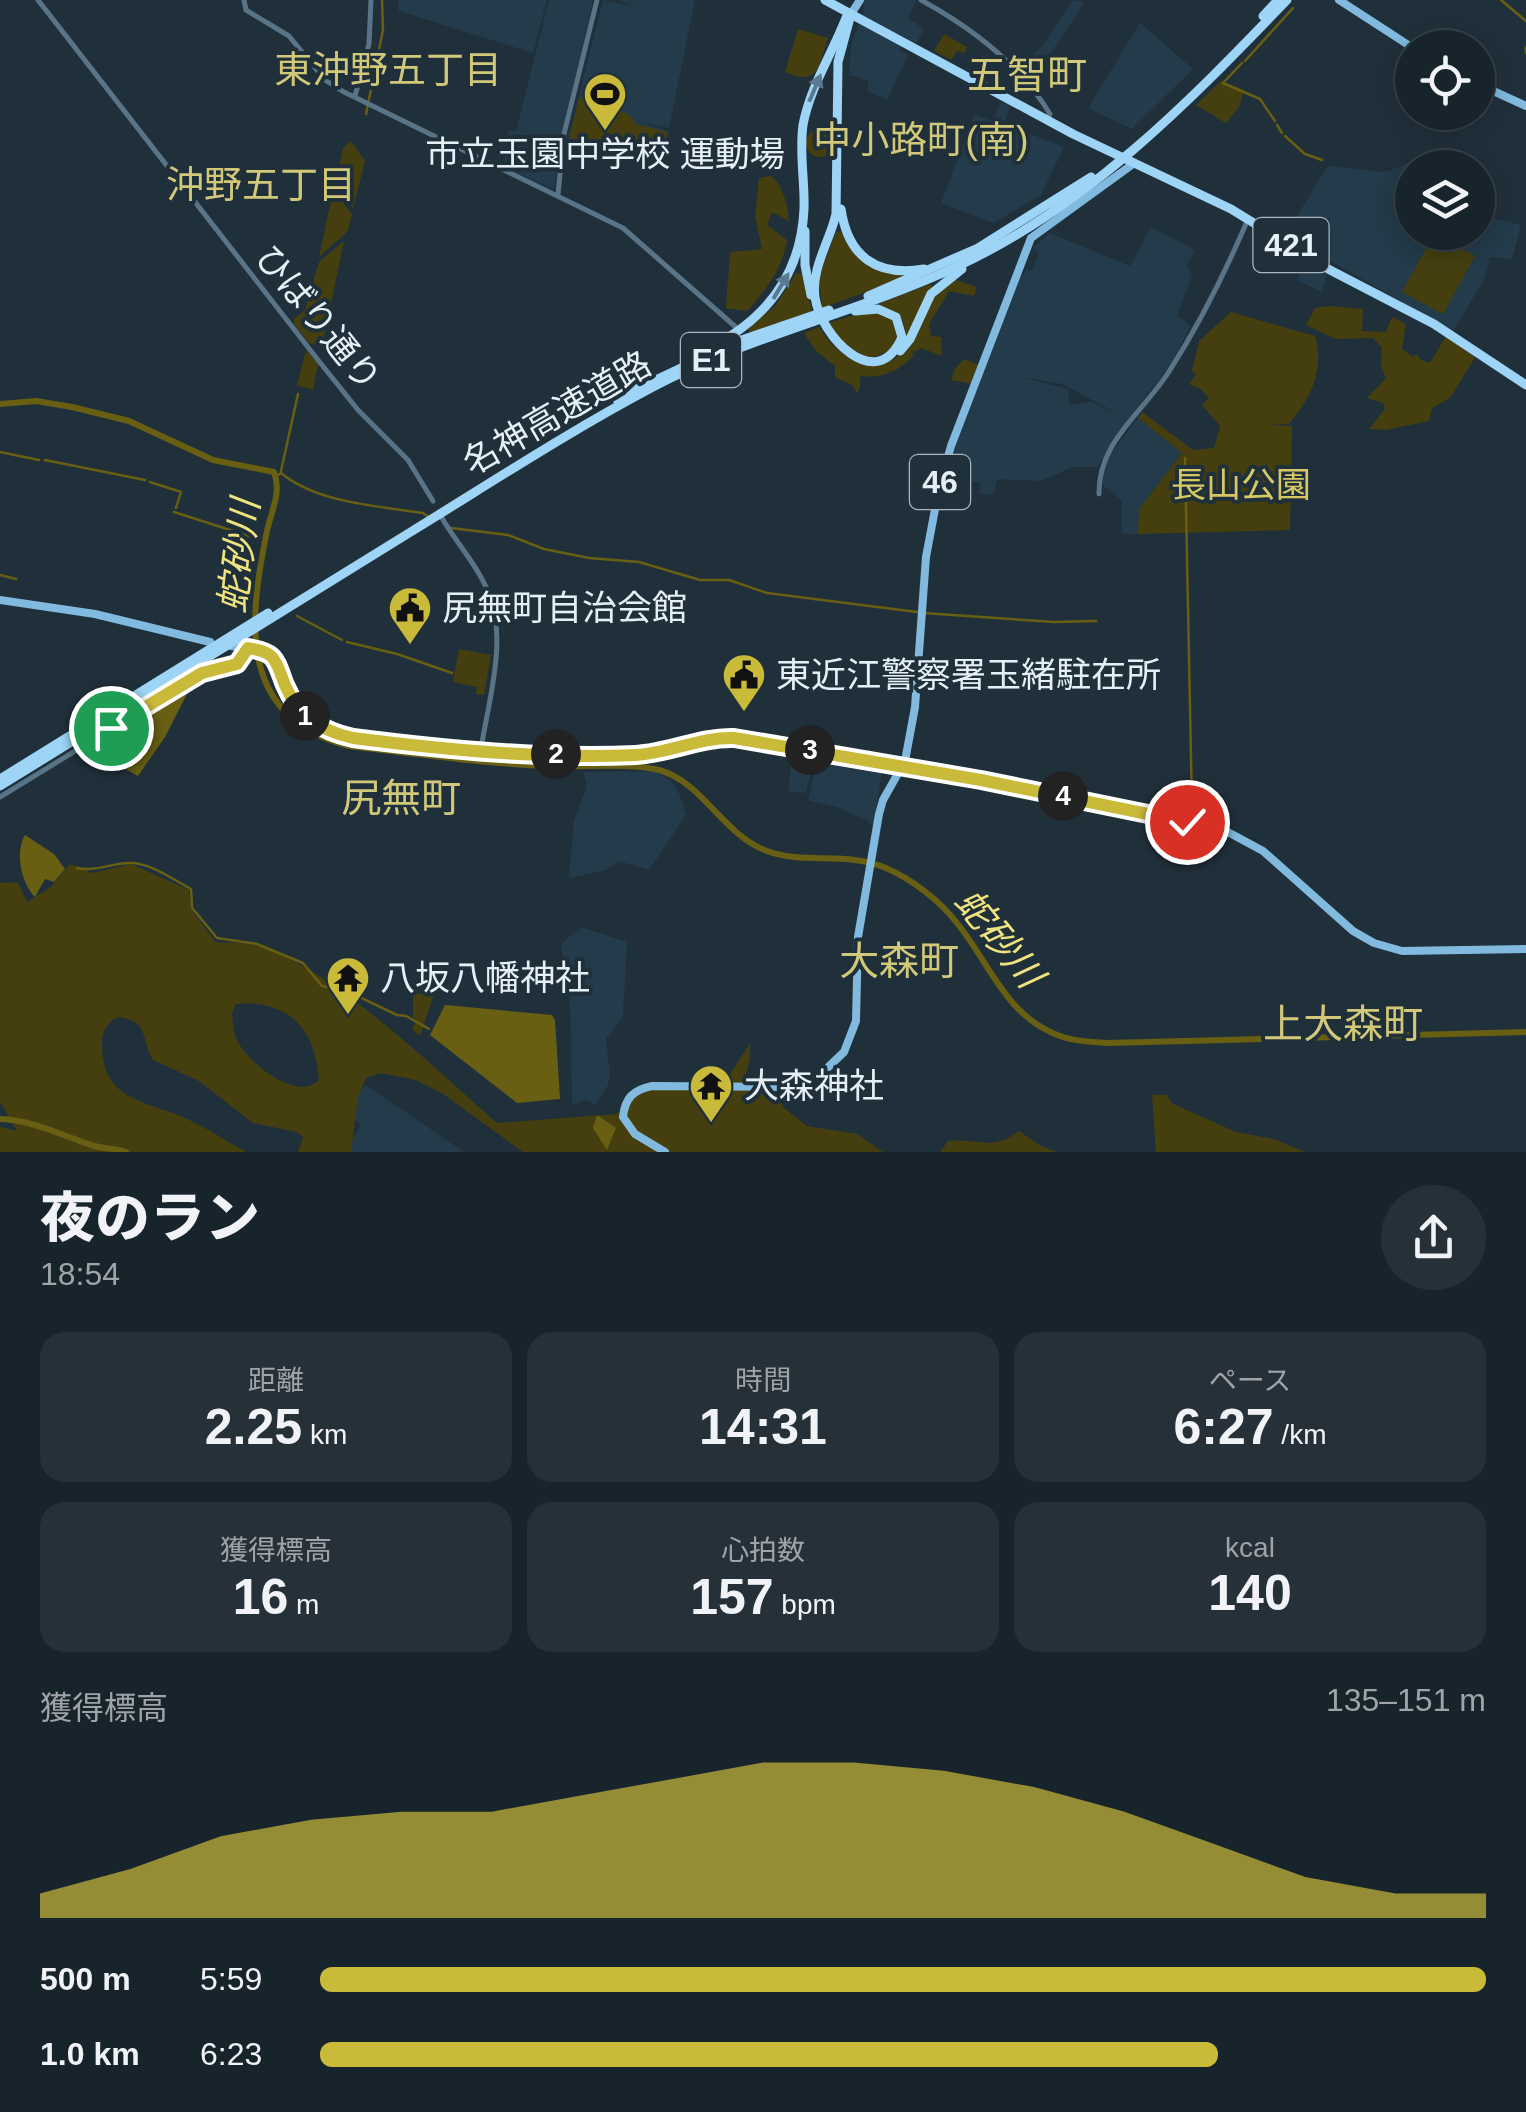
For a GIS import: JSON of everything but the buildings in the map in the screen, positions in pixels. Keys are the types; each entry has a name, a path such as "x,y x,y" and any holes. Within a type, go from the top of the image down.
{"highway":[{"name":"421","path":"826,0 1047,120 1248,219 1330,270 1434,324 1526,384"},
{"name":"名神高速道路","path":"1148,134 1278,0"},
{"name":"名神高速道路","path":"321,584 654,386 739,348 955,268 1040,221 1148,134 1287,0"},
{"path":"814,303 814,279 832,234 838,196 838,62 851,14"},
{"path":"851,14 810,98 801,150 805,265 814,303 840,352 861,362 886,360 904,347 923,306 942,284 1040,221"},
{"name":"名神高速道路","path":"0,782 617,400 703,356 943,265 1037,214 1111,166"},
{"path":"838,196 848,237 863,257 875,265 903,272 943,265"},
{"path":"617,400 731,337 764,312 779,294 796,258 804,208"},
{"path":"825,329 842,349 862,360 884,358 894,352 902,337 900,323 888,312 868,310 834,315"}],"main road":[{"path":"851,14 860,0"},
{"path":"1339,0 1395,37"},
{"path":"1495,92 1526,106"},
{"name":"46","path":"665,1152 635,1134 624,1118 627,1099 636,1091 652,1086 798,1084 826,1071 844,1052 856,1021 858,937 883,800 904,766 914,706 926,558 939,488 952,446 1031,238 1133,164"},
{"path":"0,600 96,614 210,642"},
{"path":"232,646 262,650 275,658 295,705 332,734 480,751 638,755 722,738 904,766 1226,831 1263,850 1357,934 1393,949 1526,949"}],"street":[{"name":"ひばり通り","path":"38,0 358,410 408,460 432,501"},
{"path":"244,0 246,10 289,36 325,80 629,232 738,329"},
{"path":"357,98 369,44 371,0"},
{"path":"558,194 564,134 596,0"},
{"path":"922,0 1005,58 1043,103 1050,114 1047,120"},
{"path":"1098,494 1103,459 1168,373 1228,265 1248,219"},
{"path":"442,518 480,575 496,620 497,641 480,751"},
{"path":"0,797 196,677 237,664 248,648"}],"shaded area":[{"path":"398,0 547,0 533,53 399,11"},
{"path":"549,0 593,0 560,143 554,190 503,166 509,130 516,131"},
{"path":"603,0 636,7 618,0 695,0 669,128 635,121 669,131 661,162 568,139"},
{"path":"864,0 917,0 908,18 924,29 916,44 863,15"},
{"path":"1073,0 1085,2 1048,57 1022,76 1017,70 1043,45"},
{"path":"859,23 901,46 899,50 908,55 887,100 867,91 869,81 849,75 851,46"},
{"path":"1140,23 1193,69 1132,129 1088,108"},
{"path":"1001,101 1010,106 1004,124 1064,147 1041,195 993,223 941,203 974,115 993,121"},
{"path":"1328,166 1386,172 1395,168 1395,250 1495,250 1495,218 1521,225 1512,259 1490,257 1484,280 1453,331 1285,235"},
{"path":"1151,227 1195,250 1187,265 1192,277 1177,316 1191,326 1169,367 1128,419 1098,467 1073,467 1041,481 997,479 993,495 979,493 981,483 942,475 1016,276 1032,270 1039,253 1033,247 1050,233 1130,266","holes":["1021,377 1062,384 1126,418 1092,402 1069,405 1068,389"]},
{"path":"1307,257 1328,272 1322,292 1297,280"},
{"path":"1138,418 1183,452 1139,509 1138,534 1122,534 1122,501 1099,482 1104,463"},
{"path":"189,685 165,737 138,776 100,755 107,733"},
{"path":"793,752 814,756 806,793 788,791"},
{"path":"818,756 883,766 873,827 836,807 808,800"},
{"path":"654,771 670,780 686,815 649,870 619,861 606,870 569,878 574,821 587,786 583,772"},
{"path":"25,835 54,854 65,869 54,882 45,879 35,897 21,867 20,850"},
{"path":"581,927 627,942 623,1017 606,1039 610,1074 595,1105 587,1100 572,1105 570,1004 561,944"},
{"path":"445,1005 552,1015 560,1099 517,1103 430,1035"},
{"path":"366,1085 464,1152 346,1152 361,1125 344,1111"},
{"path":"597,1115 616,1128 607,1150 593,1128"}],"green space":[{"path":"798,29 828,38 816,71 805,77 785,72"},
{"path":"944,34 967,47 965,53 957,51 951,60 934,51"},
{"path":"1221,81 1244,90 1239,107 1226,123 1196,105"},
{"name":"市立玉園中学校 運動場","path":"579,98 617,104 635,124 668,132 661,161 569,138"},
{"path":"820,129 830,133 834,143 830,153 820,157 810,153 806,143 810,133"},
{"path":"351,141 365,161 353,208 336,184 343,148"},
{"path":"771,176 782,190 789,221 772,212 767,225 787,240 781,261 767,287 747,311 726,308 730,252 762,249 755,216 759,178"},
{"path":"333,190 352,214 348,231 319,257"},
{"path":"842,231 856,254 903,274 904,278 822,308 819,277 836,232"},
{"path":"344,241 323,342 310,344 294,319 305,310 319,262"},
{"path":"1425,250 1464,250 1475,256 1443,314 1402,292"},
{"path":"796,273 802,273 812,311 750,333 748,329 775,306"},
{"path":"956,280 977,287 974,296 949,291 929,324 931,336 941,337 942,356 921,348 914,352 910,349 914,355 896,369 883,375 860,376 857,393 852,385 835,377 835,366 817,352 804,333 819,327 846,356 869,365 881,364 904,350 931,300"},
{"path":"930,284 933,287 906,335 903,321 879,304"},
{"path":"1315,308 1363,309 1362,331 1386,332 1392,317 1406,324 1402,349 1421,360 1430,363 1446,336 1475,357 1451,397 1432,408 1429,421 1385,430 1369,429 1385,409 1383,403 1367,398 1386,378 1381,366 1382,348 1373,338 1335,339 1306,325"},
{"path":"879,312 896,322 900,331 895,348 873,358 850,353 828,323 861,313"},
{"name":"長山公園","path":"1231,312 1315,336 1317,373 1309,394 1289,424 1267,425 1292,426 1290,530 1138,534 1139,509 1182,453 1138,418 1142,412 1193,450 1214,448 1220,426 1202,405 1209,398 1189,384 1196,375 1192,371 1199,341"},
{"path":"306,350 318,364 313,390 297,385"},
{"path":"964,359 981,366 974,384 951,380"},
{"path":"459,649 491,655 484,695 476,694 477,687 453,682"},
{"path":"70,864 93,873 131,864 189,890 191,910 216,942 255,945 316,974 382,1022 497,1123 617,1114 633,1096 652,1089 731,1085 727,1079 750,1043 743,1085 776,1092 784,1108 807,1126 857,1134 883,1152 523,1152 443,1094 416,1080 380,1073 366,1078 358,1097 351,1152 298,1152 303,1137 297,1132 253,1123 199,1081 153,1060 140,1027 118,1017 106,1027 102,1043 104,1062 117,1087 246,1152 0,1152 0,1127 17,1131 0,1102 0,883 18,882 27,902 51,887","holes":["236,1004 284,1012 296,1021 312,1046 319,1080 310,1086 287,1084 245,1052 236,1037 232,1013"]},
{"path":"429,993 433,997 420,1036 412,1029 416,1020 413,994"},
{"path":"1152,1095 1167,1095 1171,1103 1236,1132 1274,1139 1305,1152 1156,1152"},
{"path":"1019,1131 1057,1152 940,1152 948,1141 992,1143"}],"waterway":[{"path":"366,114 383,30 382,0"},
{"path":"1501,0 1526,21"},
{"path":"1245,61 1293,8"},
{"path":"1526,47 1526,53"},
{"path":"1242,63 1223,83 1260,99 1275,121"},
{"path":"1277,125 1282,133"},
{"path":"1285,136 1305,154 1322,160"},
{"path":"281,471 298,394"},
{"name":"蛇砂川","path":"0,404 36,401 129,421 213,460 274,472 276,495 256,599 259,662 269,690 287,714 313,732 349,746 447,758 521,765 633,766 674,776 738,833 767,851 871,863 916,885 957,923 1014,1004 1044,1029 1068,1039 1108,1043 1526,1032"},
{"path":"0,452 39,460"},
{"path":"1185,458 1192,807 1187,818"},
{"path":"45,460 145,480"},
{"path":"277,476 281,473 330,497 423,513 430,518"},
{"path":"150,482 181,492 176,508"},
{"path":"174,512 255,538"},
{"path":"451,528 508,535 544,549 589,558 639,562 700,580 729,580 767,593 917,612"},
{"path":"0,575 16,579"},
{"path":"923,613 1096,621"},
{"path":"297,616 342,640"},
{"path":"347,642 452,673"},
{"path":"77,868 132,863 155,869 191,889 192,908 217,938 257,944 303,963 322,986 351,993 429,1029"},
{"path":"0,1119 24,1122 94,1146 126,1152"}],"place":[{"name":"市立玉園中学校 運動場","path":"605,132"},
{"name":"尻無町自治会館","path":"410,646"},
{"name":"東近江警察署玉緒駐在所","path":"744,713"},
{"name":"八坂八幡神社","path":"348,1016"},
{"name":"大森神社","path":"711,1124"}],"district":[{"name":"東沖野五丁目","path":"388,70"},
{"name":"五智町","path":"1027,75"},
{"name":"中小路町(南)","path":"921,140"},
{"name":"沖野五丁目","path":"261,185"},
{"name":"尻無町","path":"401,798"},
{"name":"大森町","path":"899,961"},
{"name":"上大森町","path":"1343,1024"}],"route":[{"path":"111,728 202,673 231,668 248,648 275,658 286,688 306,717 332,734 353,738 499,752 638,755 703,740 734,738 981,780 1187,822"}]}
